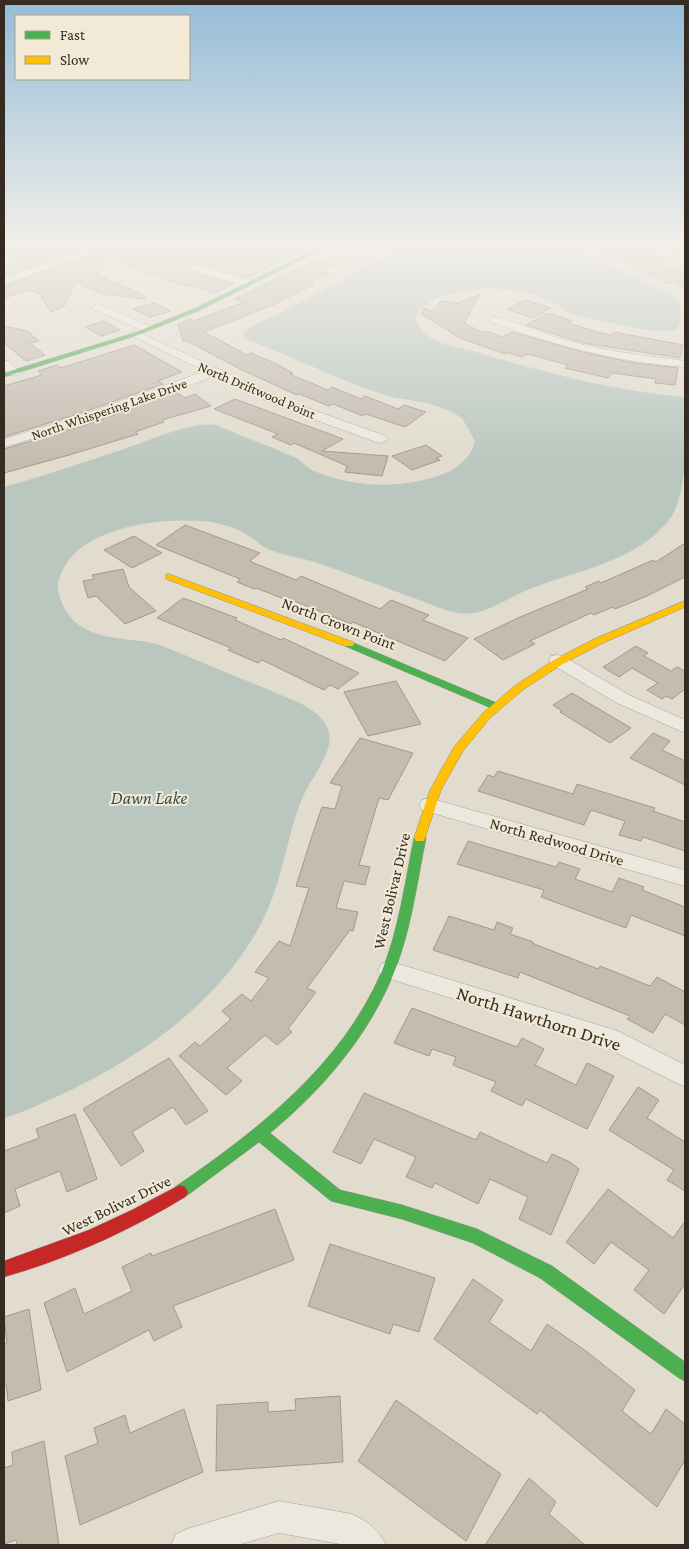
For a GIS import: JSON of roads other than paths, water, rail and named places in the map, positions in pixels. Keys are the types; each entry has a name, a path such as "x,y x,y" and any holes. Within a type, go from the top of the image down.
{"street":[{"path":"122,317 148,328"},
{"path":"4,364 9,373 136,334 176,317"},
{"path":"495,320 536,335 593,350 685,364"},
{"name":"North Driftwood Point","path":"136,334 284,404 381,439"},
{"name":"North Whispering Lake Drive","path":"4,443 45,432 131,404 214,372"},
{"name":"North Crown Point","path":"169,577 332,636 495,706"},
{"name":"West Bolivar Drive","path":"4,1269 51,1255 142,1214 204,1178 260,1134 306,1091 342,1050 372,1006 389,970 408,905 428,805 462,745 495,706 522,683 557,660 593,641 685,604"},
{"path":"557,660 623,699 685,727"},
{"name":"North Redwood Drive","path":"428,805 685,878"},
{"name":"North Hawthorn Drive","path":"389,970 610,1038 685,1077"},
{"path":"260,1134 336,1196 402,1212 478,1237 546,1272 685,1372"},
{"path":"187,1545 280,1517 352,1530 370,1545"}],"water":[{"name":"Dawn Lake","path":"270,317 417,317 420,328 426,335 450,346 607,386 685,397 684,474 677,504 672,516 658,532 642,545 624,555 525,591 485,610 469,614 446,610 315,562 276,552 264,547 251,537 237,530 212,522 164,521 125,528 90,542 75,553 63,569 58,587 65,609 82,627 102,635 163,646 300,703 318,715 327,726 330,738 327,751 299,806 277,885 267,911 251,941 231,969 208,995 156,1040 127,1059 67,1092 28,1110 4,1118 4,487 92,460 168,433 193,426 205,425 216,425 294,457 312,470 327,476 357,483 389,485 435,477 455,468 465,460 473,448 475,441 462,418 452,412 428,403 391,397 361,387 249,340 243,335 247,329"},
{"name":"Dawn Lake","path":"586,317 680,317 678,328 667,331 650,330"}]}
